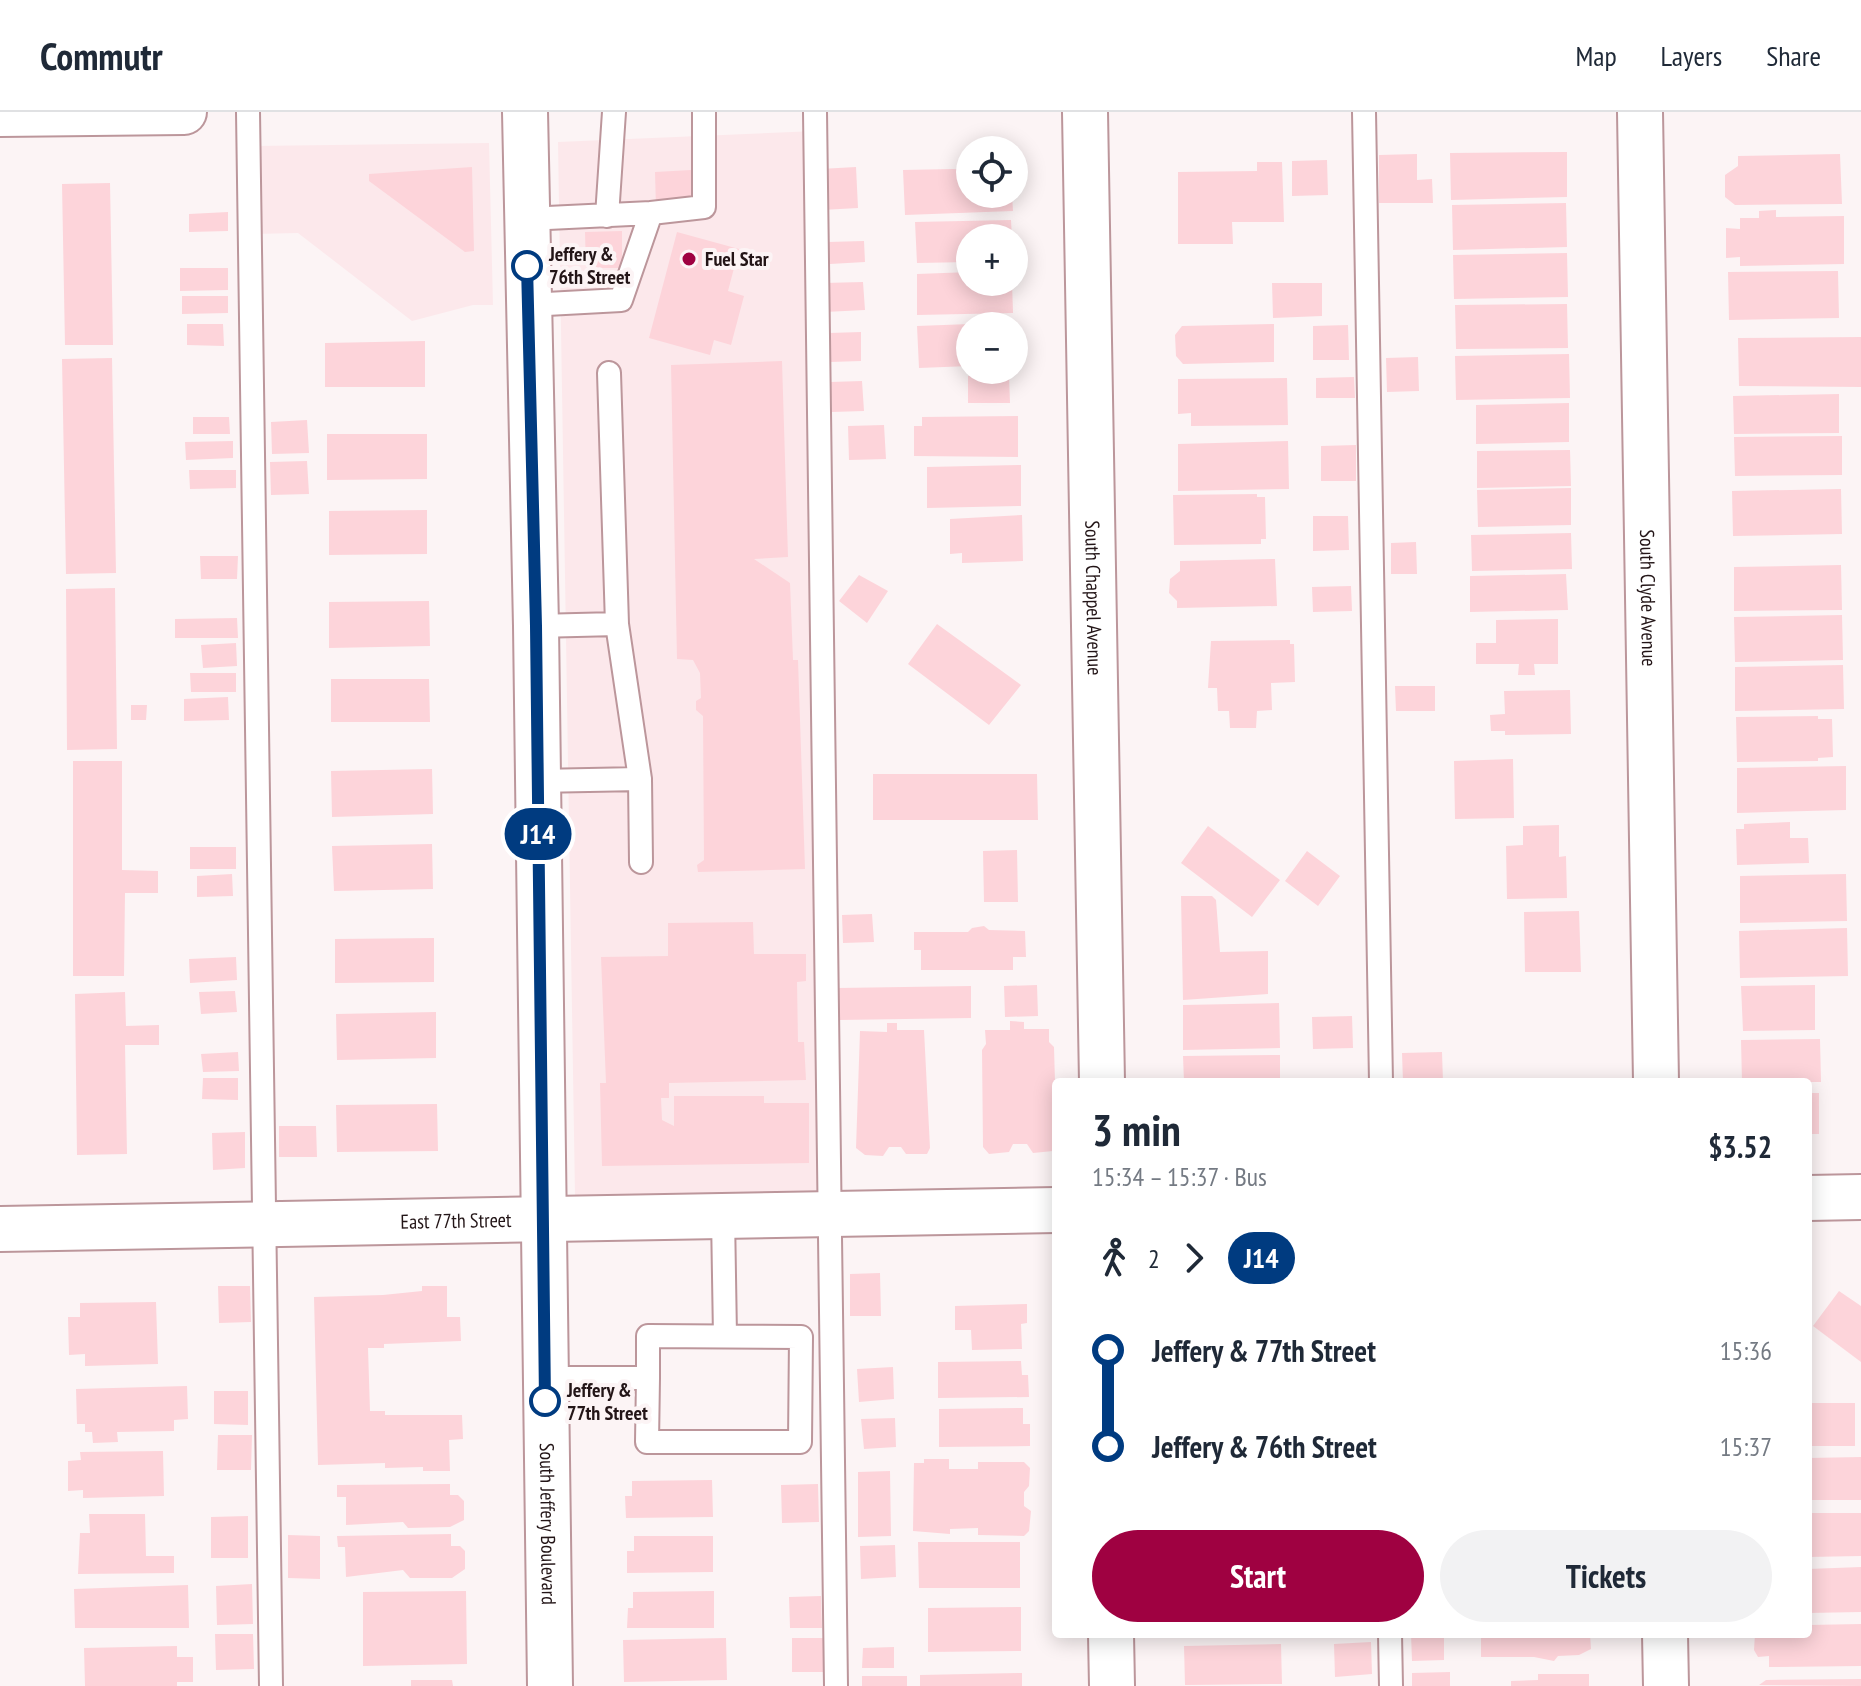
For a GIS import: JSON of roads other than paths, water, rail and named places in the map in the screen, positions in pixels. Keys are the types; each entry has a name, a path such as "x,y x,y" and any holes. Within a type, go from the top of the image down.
{"street":[{"path":"0,114 184,112"},
{"name":"South Jeffery Boulevard","path":"525,112 536,626 550,1686"},
{"name":"South Chappel Avenue","path":"1085,112 1102,1078"},
{"name":"South Clyde Avenue","path":"1640,112 1656,1078"},
{"path":"1812,1198 1861,1197"},
{"name":"East 77th Street","path":"0,1229 1052,1210"},
{"path":"1111,1638 1112,1686"},
{"path":"1665,1638 1666,1686"}],"lane":[{"path":"248,112 271,1686"},
{"path":"607,216 614,112"},
{"path":"527,219 607,216 704,207 704,112"},
{"path":"815,112 836,1686"},
{"path":"1364,112 1381,1078"},
{"path":"528,305 621,300 651,213"},
{"path":"609,373 617,624 640,779 641,862"},
{"path":"536,626 617,624"},
{"path":"537,781 640,779"},
{"path":"723,1216 725,1336"},
{"path":"648,1336 801,1337 800,1442 647,1442 648,1378 648,1336"},
{"path":"545,1378 648,1378"},
{"path":"1390,1638 1391,1686"}],"place":[{"name":"Fuel Star","path":"689,259"},
{"name":"Jeffery & 76th Street","path":"527,266"},
{"name":"Jeffery & 77th Street","path":"545,1401"}]}
